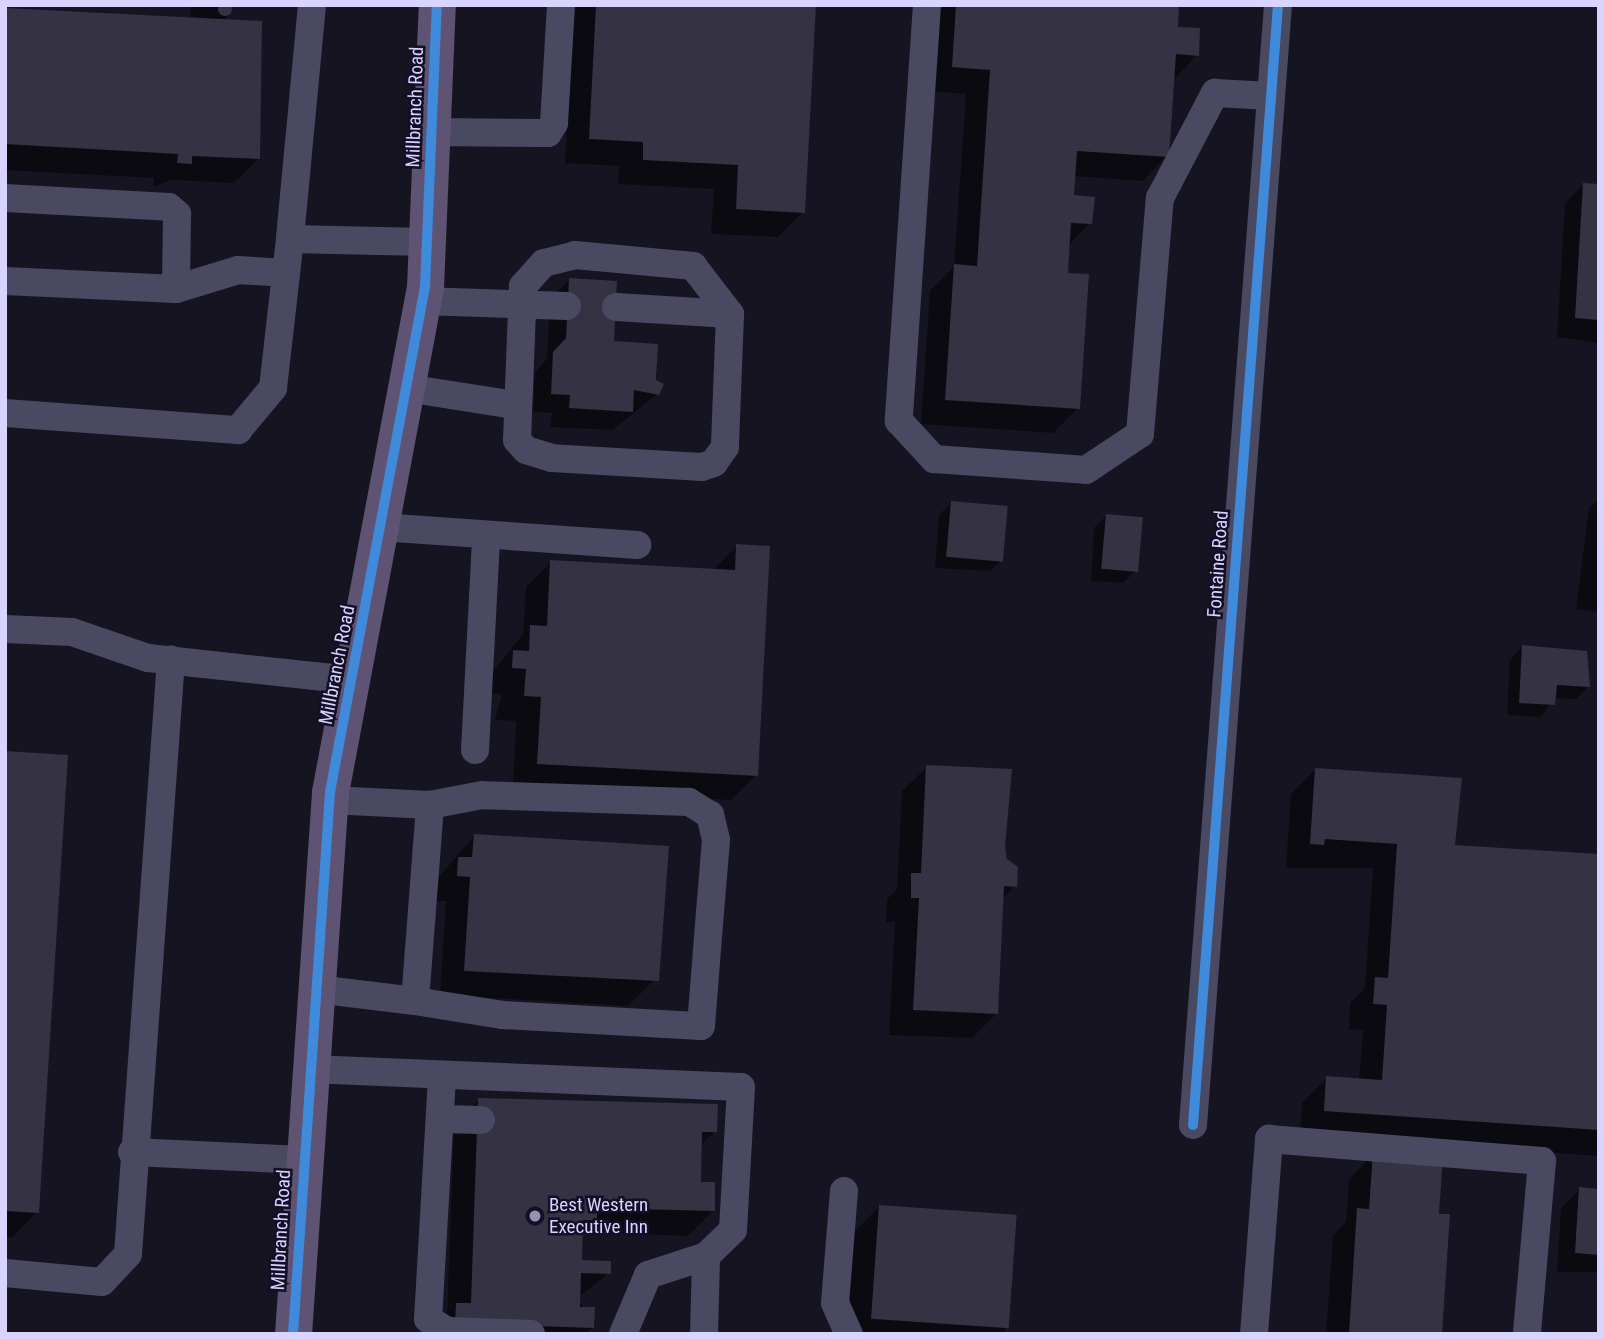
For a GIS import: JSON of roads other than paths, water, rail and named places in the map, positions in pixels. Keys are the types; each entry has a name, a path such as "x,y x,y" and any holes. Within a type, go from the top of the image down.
{"main road":[{"name":"Millbranch Road","path":"293,1334 330,800 422,301 437,5"}],"street":[{"path":"5,413 238,429 273,388 312,5"},
{"path":"432,132 548,133 554,123 561,5"},
{"path":"927,5 899,421 934,459 1086,470 1140,434 1160,198 1215,93 1271,96"},
{"name":"Fontaine Road","path":"1193,1125 1278,5"},
{"path":"5,198 169,207 177,214 176,289"},
{"path":"290,239 427,242"},
{"path":"575,254 681,261 693,266 730,314 725,447 714,463 702,467 538,455 517,440 515,405 519,304 532,272 575,254"},
{"path":"5,281 176,289 238,270 286,273"},
{"path":"422,301 567,306"},
{"path":"616,307 730,314"},
{"path":"406,388 515,405"},
{"path":"380,527 486,537 637,545"},
{"path":"475,750 486,537"},
{"path":"5,629 72,632 171,660 351,680"},
{"path":"5,1273 102,1282 128,1254 132,1152 171,660"},
{"path":"316,989 502,1015 701,1026 715,852 710,815 689,802 482,795 430,805 330,800"},
{"path":"415,1001 430,805"},
{"path":"310,1069 442,1077 512,1091 741,1087 733,1230 706,1256 648,1275 623,1334"},
{"path":"442,1077 428,1319 447,1331 531,1334"},
{"path":"440,1119 481,1120"},
{"path":"1254,1334 1269,1139 1542,1161 1527,1334"},
{"path":"132,1152 303,1160"},
{"path":"844,1191 835,1303 849,1334"},
{"path":"704,1334 706,1256"}],"tunnel":[{"path":"567,306 616,307"},
{"path":"481,1120 509,1121 511,1101"}],"place":[{"name":"Best Western Executive Inn","path":"535,1216"}]}
